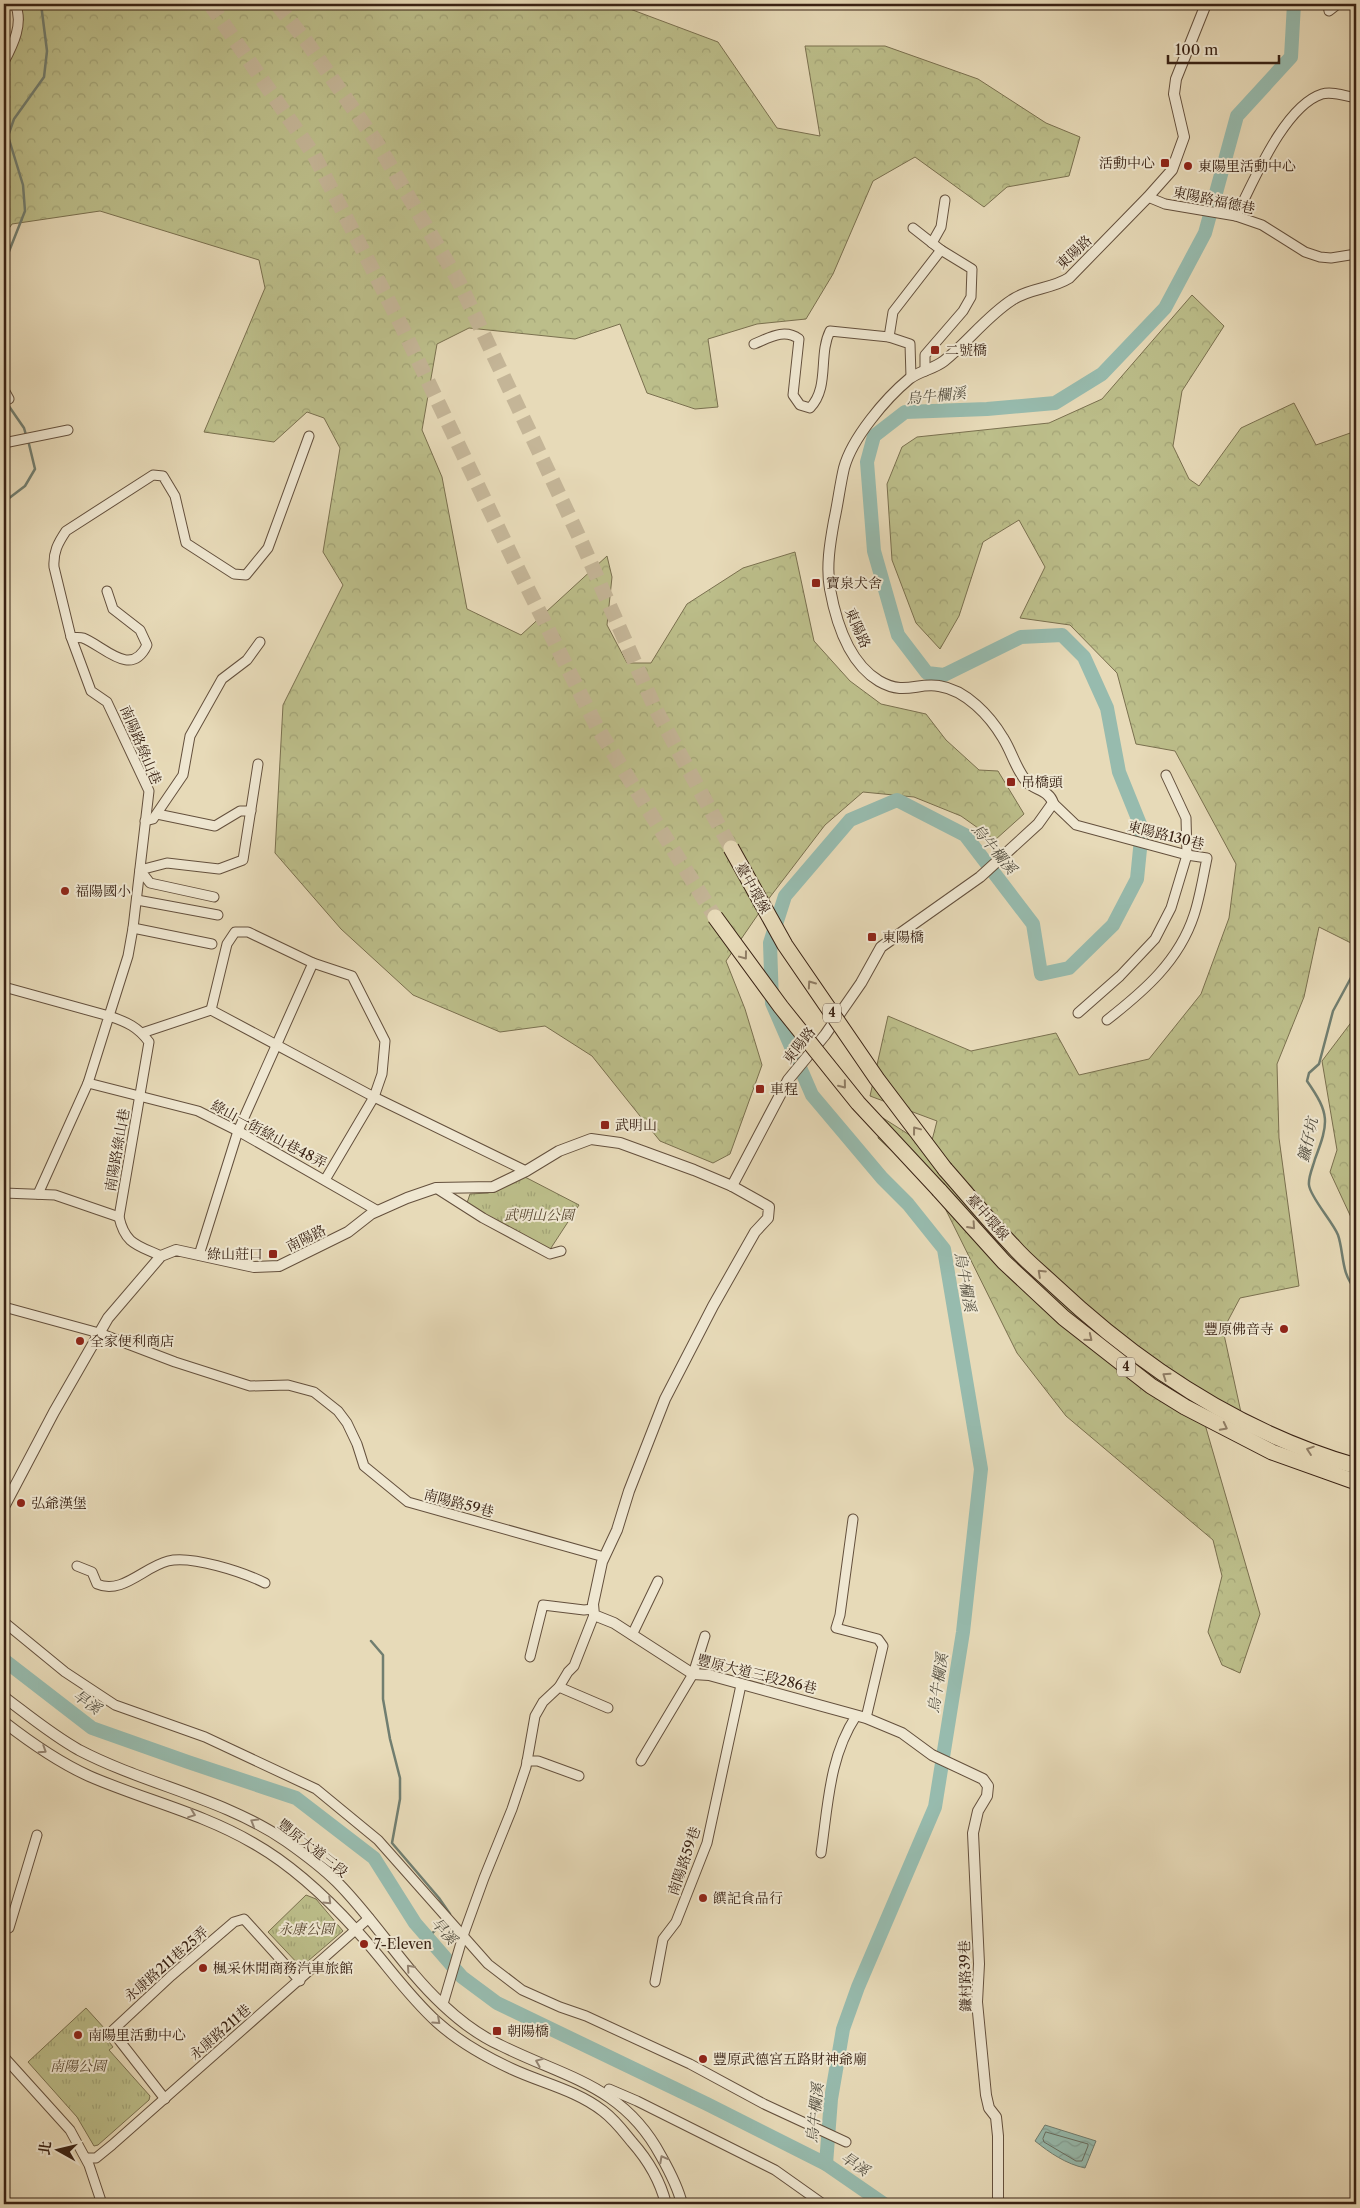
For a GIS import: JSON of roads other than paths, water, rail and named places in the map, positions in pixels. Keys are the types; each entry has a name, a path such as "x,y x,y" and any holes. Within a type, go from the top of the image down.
{"highway":[{"name":"臺中環線","path":"730,848 785,945 877,1079 945,1169 1014,1247 1091,1320 1139,1358 1193,1394 1281,1440 1356,1466"},
{"name":"臺中環線","path":"714,917 781,1007 858,1103 1004,1262 1064,1318 1151,1386 1184,1407 1272,1452 1356,1482"}],"street":[{"path":"4,62 18,31 18,10 15,4"},
{"name":"東陽路","path":"732,1186 781,1092 861,983 881,947 980,877 1038,824 1053,803 1051,798 1042,790 1028,783 1002,737 978,708 965,697 938,686 905,689 892,687 879,681 865,669 850,650 832,604 827,573 845,466 853,448 870,422 911,378 942,362 1012,299 1060,284 1069,278 1172,170 1184,138 1174,94 1176,80 1206,4"},
{"path":"1328,4 1329,11 1338,4"},
{"path":"1236,216 1271,146 1293,116 1310,100 1322,94 1333,93 1356,98"},
{"name":"東陽路福德巷","path":"1148,197 1165,204 1236,216 1262,225 1305,252 1320,257 1331,258 1356,254"},
{"path":"932,243 941,227 945,200"},
{"path":"913,228 941,250 972,268 971,297 963,311 925,355 925,371"},
{"path":"889,337 893,312 941,250"},
{"path":"754,344 784,333 792,334 799,339 793,395 800,405 810,408 814,404 823,380 826,339 830,331 889,337 910,344 911,378"},
{"path":"4,390 8,400"},
{"path":"4,443 68,430"},
{"name":"南陽路綠山巷","path":"38,1194 88,1083 128,956 137,900 148,790 107,702 91,691 71,638 53,555 58,542 66,531 153,475 163,476 175,496 186,542 234,574 246,575 268,548 309,436"},
{"path":"71,638 82,638 122,659 133,660 143,655 147,645 140,630 113,609 107,591"},
{"path":"145,821 153,819 183,775 190,736 222,679 247,660 260,642"},
{"path":"214,897 150,883 140,870 167,863 219,869 243,860 258,764"},
{"path":"1078,1013 1120,976 1155,940 1171,908 1187,855 1186,818 1166,775"},
{"name":"東陽路130巷","path":"1053,803 1076,825 1187,855 1208,858 1194,915 1181,946 1166,968 1148,986 1107,1020"},
{"path":"157,814 215,826 240,810 251,811"},
{"path":"137,900 218,915"},
{"path":"133,928 212,944"},
{"path":"211,1010 227,944 235,932 248,932 313,963 352,976 385,1041 382,1074 374,1096 325,1180"},
{"path":"199,1255 238,1131 313,963"},
{"path":"4,987 109,1016 132,1024 142,1032 211,1010 374,1096 526,1172"},
{"name":"南陽路綠山巷","path":"119,1217 149,1042 142,1032"},
{"name":"綠山一街綠山巷48弄","path":"88,1083 198,1111 238,1131 378,1211"},
{"name":"南陽路","path":"160,1256 176,1250 254,1268 279,1266 348,1232 378,1211 436,1188 493,1187 526,1172 559,1151 591,1139 604,1139 620,1143 732,1186 764,1204 769,1208 768,1218 755,1232 713,1306 665,1399 629,1491 617,1530 604,1557"},
{"path":"436,1188 483,1218 550,1254 561,1251"},
{"path":"4,1192 55,1195 119,1217 122,1232 131,1241 160,1256 120,1302 99,1333 4,1507"},
{"name":"南陽路59巷","path":"4,1307 99,1333 175,1362 250,1386 288,1385 314,1392 338,1411 348,1423 364,1466 370,1473 408,1502 604,1557"},
{"path":"821,1853 833,1766 848,1729 861,1717 883,1646 878,1639 836,1628 840,1615 853,1519"},
{"path":"443,2004 484,1878 512,1809 527,1761 535,1716 543,1702 559,1687 574,1666 594,1612 596,1584 604,1557"},
{"path":"77,1566 92,1572 97,1584 104,1587 117,1587 170,1561 226,1567 265,1582"},
{"path":"632,1635 658,1582"},
{"path":"530,1657 543,1605 594,1612"},
{"name":"豐原大道三段286巷","path":"594,1612 693,1674 708,1675 741,1686 818,1703 861,1717 902,1732 932,1755 953,1764"},
{"path":"4,1622 65,1672 115,1705 205,1737 316,1789 378,1840 463,1938 488,1964 522,1990 560,2008 586,2016 690,2064 808,2126 846,2142"},
{"path":"641,1761 693,1674 705,1636"},
{"name":"南陽路59巷","path":"655,1982 663,1940 676,1922 707,1843 741,1686"},
{"path":"559,1687 608,1708"},
{"name":"豐原大道三段","path":"4,1697 43,1727 78,1749 239,1813 287,1841 337,1881 395,1951 443,2004 469,2025 497,2044 594,2086 612,2098 643,2127 656,2145 675,2181 682,2204"},
{"path":"4,1722 61,1762 90,1776 199,1816 276,1856 314,1888 357,1930 408,1994 441,2026 482,2053 512,2069 564,2089 602,2111 616,2122 644,2155 662,2187 666,2204"},
{"path":"527,1761 538,1761 579,1776"},
{"name":"鎌村路39巷","path":"953,1764 983,1779 988,1786 987,1796 978,1811 973,1833 979,1964 977,2002 986,2095 989,2108 996,2117 998,2136 998,2204"},
{"path":"9,1928 37,1835"},
{"name":"永康路211巷","path":"86,2158 96,2158 166,2099 369,1918"},
{"name":"永康路211巷25弄","path":"166,2099 112,2031 171,1976 234,1922 244,1919 300,1981"},
{"path":"4,2057 70,2130 86,2158 102,2204"},
{"path":"609,2089 775,2170 824,2204"}],"water":[{"path":"1045,2125 1096,2141 1085,2168 1058,2158 1035,2141"}],"waterway":[{"path":"4,264 25,211 23,185 8,136 14,119 44,77 47,51 41,4"},
{"name":"烏牛欄溪","path":"826,2164 831,2099 843,2029 858,1987 935,1807 963,1632 981,1469 944,1249 908,1204 882,1178 812,1095 772,1003 770,943 785,896 850,820 897,800 965,835 1033,924 1041,974 1069,968 1113,925 1137,879 1142,829 1119,772 1107,708 1084,657 1062,635 1021,637 944,675 927,673 898,635 874,551 867,462 874,436 905,412 987,409 1055,403 1102,374 1165,308 1205,233 1237,116 1291,57 1294,4"},
{"path":"6,402 24,428 26,435"},
{"path":"4,502 25,486 35,469 28,440"},
{"name":"鐮仔坑","path":"1356,974 1353,974 1333,1011 1319,1064 1309,1073 1307,1081 1320,1102 1325,1118 1323,1136 1309,1179 1310,1190 1338,1235 1345,1271 1351,1284 1356,1289"},
{"path":"371,1641 383,1655 383,1699 390,1739 400,1778 400,1799 392,1843 439,1898 450,1914 428,1938"},
{"name":"旱溪","path":"4,1660 92,1728 296,1798 374,1858 415,1923 462,1977 497,2003 707,2104 826,2164 884,2204"}],"tunnel":[{"path":"210,4 314,155 401,325 515,563 598,729 715,917"},
{"path":"277,4 306,41 377,143 459,282 581,541 655,708 731,848"}],"place":[{"name":"活動中心","path":"1165,163"},
{"name":"東陽里活動中心","path":"1188,166"},
{"name":"二號橋","path":"935,350"},
{"name":"寶泉犬舍","path":"816,583"},
{"name":"吊橋頭","path":"1011,782"},
{"name":"福陽國小","path":"65,891"},
{"name":"東陽橋","path":"872,937"},
{"name":"車程","path":"760,1089"},
{"name":"武明山","path":"605,1125"},
{"name":"綠山莊口","path":"273,1254"},
{"name":"豐原佛音寺","path":"1284,1329"},
{"name":"全家便利商店","path":"80,1341"},
{"name":"弘爺漢堡","path":"21,1503"},
{"name":"饌記食品行","path":"703,1898"},
{"name":"7-Eleven","path":"364,1944"},
{"name":"楓采休閒商務汽車旅館","path":"203,1968"},
{"name":"朝陽橋","path":"497,2031"},
{"name":"南陽里活動中心","path":"78,2035"},
{"name":"豐原武德宮五路財神爺廟","path":"703,2059"}],"park label":[{"name":"武明山公園","path":"539,1215"},
{"name":"永康公園","path":"306,1929"},
{"name":"南陽公園","path":"78,2066"}]}
